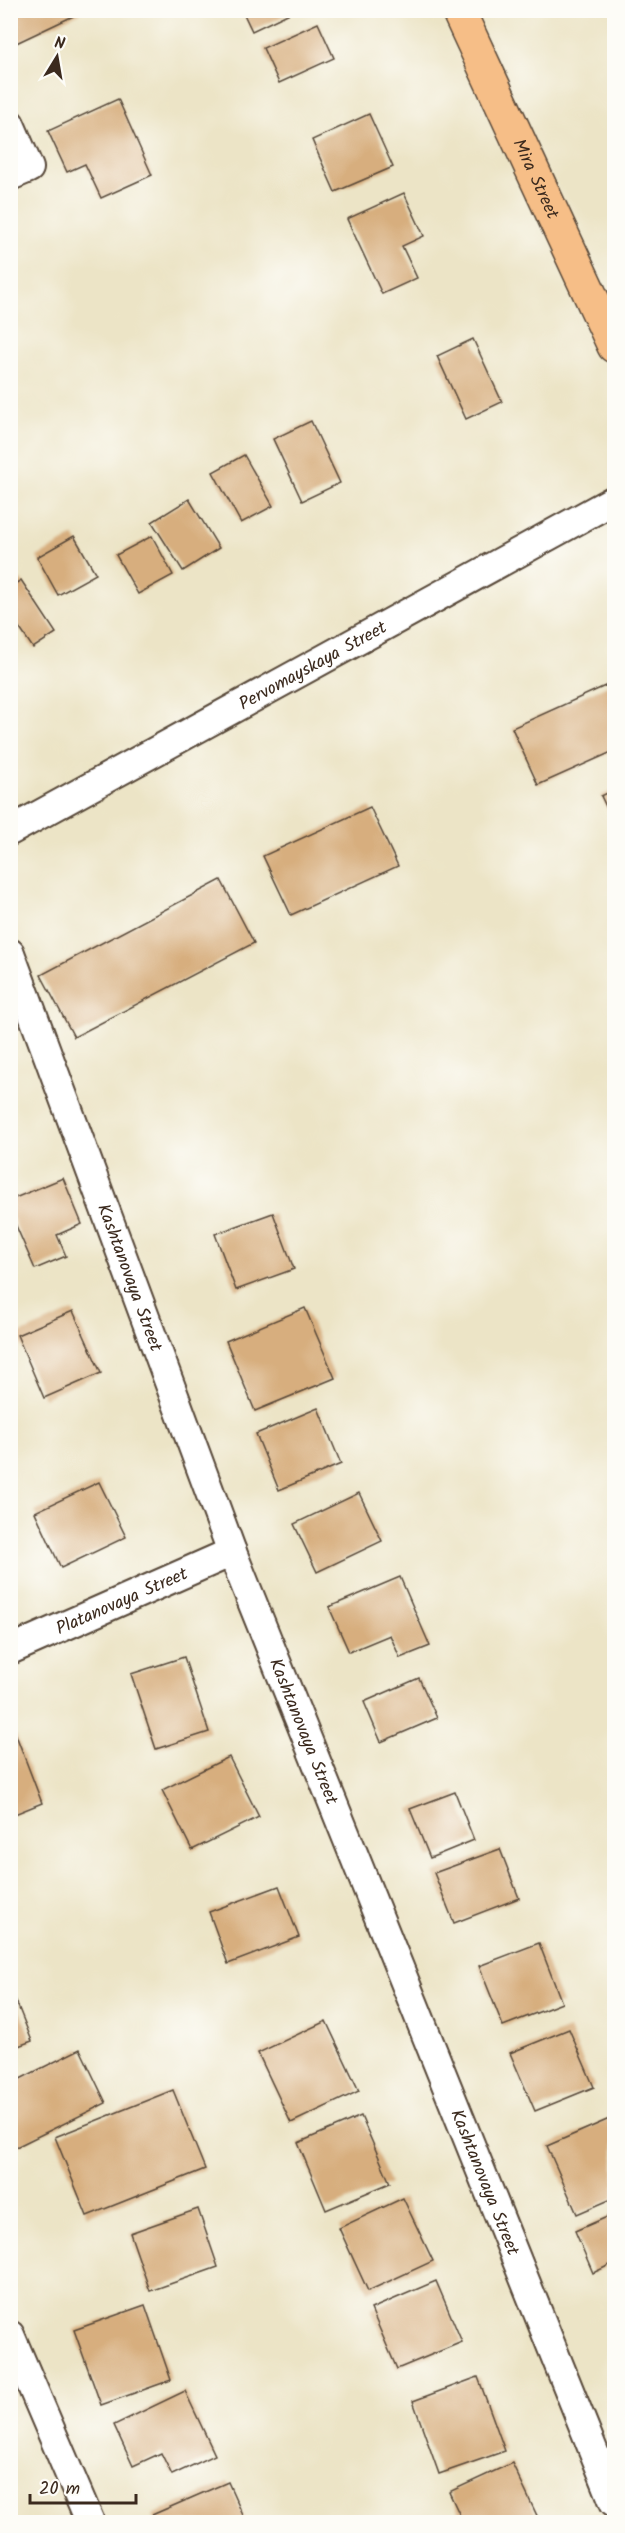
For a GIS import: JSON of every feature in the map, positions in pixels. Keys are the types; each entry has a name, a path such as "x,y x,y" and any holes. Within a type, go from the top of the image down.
{"main road":[{"name":"Mira Street","path":"458,10 615,346"}],"street":[{"path":"10,124 28,168 10,176"},
{"name":"Pervomayskaya Street","path":"10,831 615,500"},
{"name":"Kashtanovaya Street","path":"10,953 232,1552 615,2502"},
{"name":"Platanovaya Street","path":"10,1650 232,1552"},
{"path":"10,2335 90,2523"}],"building":[{"path":"10,10 86,10 10,46"},
{"path":"242,10 296,10 252,31"},
{"path":"318,23 334,58 279,83 263,48"},
{"path":"118,99 152,175 101,198 85,164 67,172 48,131"},
{"path":"369,114 393,167 335,192 312,140"},
{"path":"404,193 424,236 402,246 417,278 382,294 347,219"},
{"path":"473,339 502,402 466,419 437,356"},
{"path":"311,421 340,483 302,501 273,439"},
{"path":"244,455 273,506 241,523 213,472"},
{"path":"189,499 219,548 183,571 152,522"},
{"path":"74,536 96,574 58,595 37,557"},
{"path":"152,536 173,575 138,594 116,555"},
{"path":"21,580 56,633 33,648 10,614 10,587"},
{"path":"614,682 614,751 538,785 512,728"},
{"path":"614,790 614,823 601,796"},
{"path":"370,807 398,866 291,915 263,856"},
{"path":"221,880 254,943 74,1037 41,975"},
{"path":"63,1178 82,1224 57,1235 66,1256 35,1269 10,1212 10,1200"},
{"path":"273,1213 294,1269 236,1290 215,1234"},
{"path":"305,1308 335,1378 255,1411 226,1341"},
{"path":"73,1311 101,1373 44,1398 17,1335"},
{"path":"318,1408 341,1464 279,1490 256,1434"},
{"path":"99,1482 126,1537 61,1568 35,1512"},
{"path":"359,1493 382,1541 317,1572 294,1524"},
{"path":"400,1577 430,1646 400,1658 390,1635 349,1652 329,1607"},
{"path":"184,1657 209,1732 156,1749 131,1674"},
{"path":"419,1678 437,1718 381,1742 364,1702"},
{"path":"16,1735 42,1803 10,1816 10,1737"},
{"path":"229,1757 259,1817 192,1850 162,1790"},
{"path":"455,1792 474,1840 430,1858 410,1809"},
{"path":"500,1849 519,1898 454,1923 434,1873"},
{"path":"279,1886 299,1937 228,1964 209,1912"},
{"path":"539,1943 562,2003 503,2026 479,1966"},
{"path":"10,1986 32,2041 10,2049"},
{"path":"326,2021 359,2091 291,2123 258,2053"},
{"path":"569,2029 594,2087 535,2111 510,2053"},
{"path":"80,2049 106,2103 10,2150 10,2084"},
{"path":"173,2090 205,2169 87,2216 55,2137"},
{"path":"361,2116 390,2183 326,2210 298,2143"},
{"path":"614,2117 614,2198 577,2214 547,2146"},
{"path":"403,2198 433,2261 368,2291 339,2228"},
{"path":"198,2209 218,2267 150,2291 130,2233"},
{"path":"614,2214 614,2263 593,2273 575,2231"},
{"path":"436,2281 462,2342 397,2369 371,2309"},
{"path":"145,2305 171,2380 101,2405 74,2330"},
{"path":"478,2377 505,2451 439,2474 413,2401"},
{"path":"185,2391 215,2455 172,2475 161,2453 133,2466 114,2425"},
{"path":"512,2463 540,2522 463,2522 449,2492"},
{"path":"228,2482 246,2522 155,2522 152,2515"}]}
